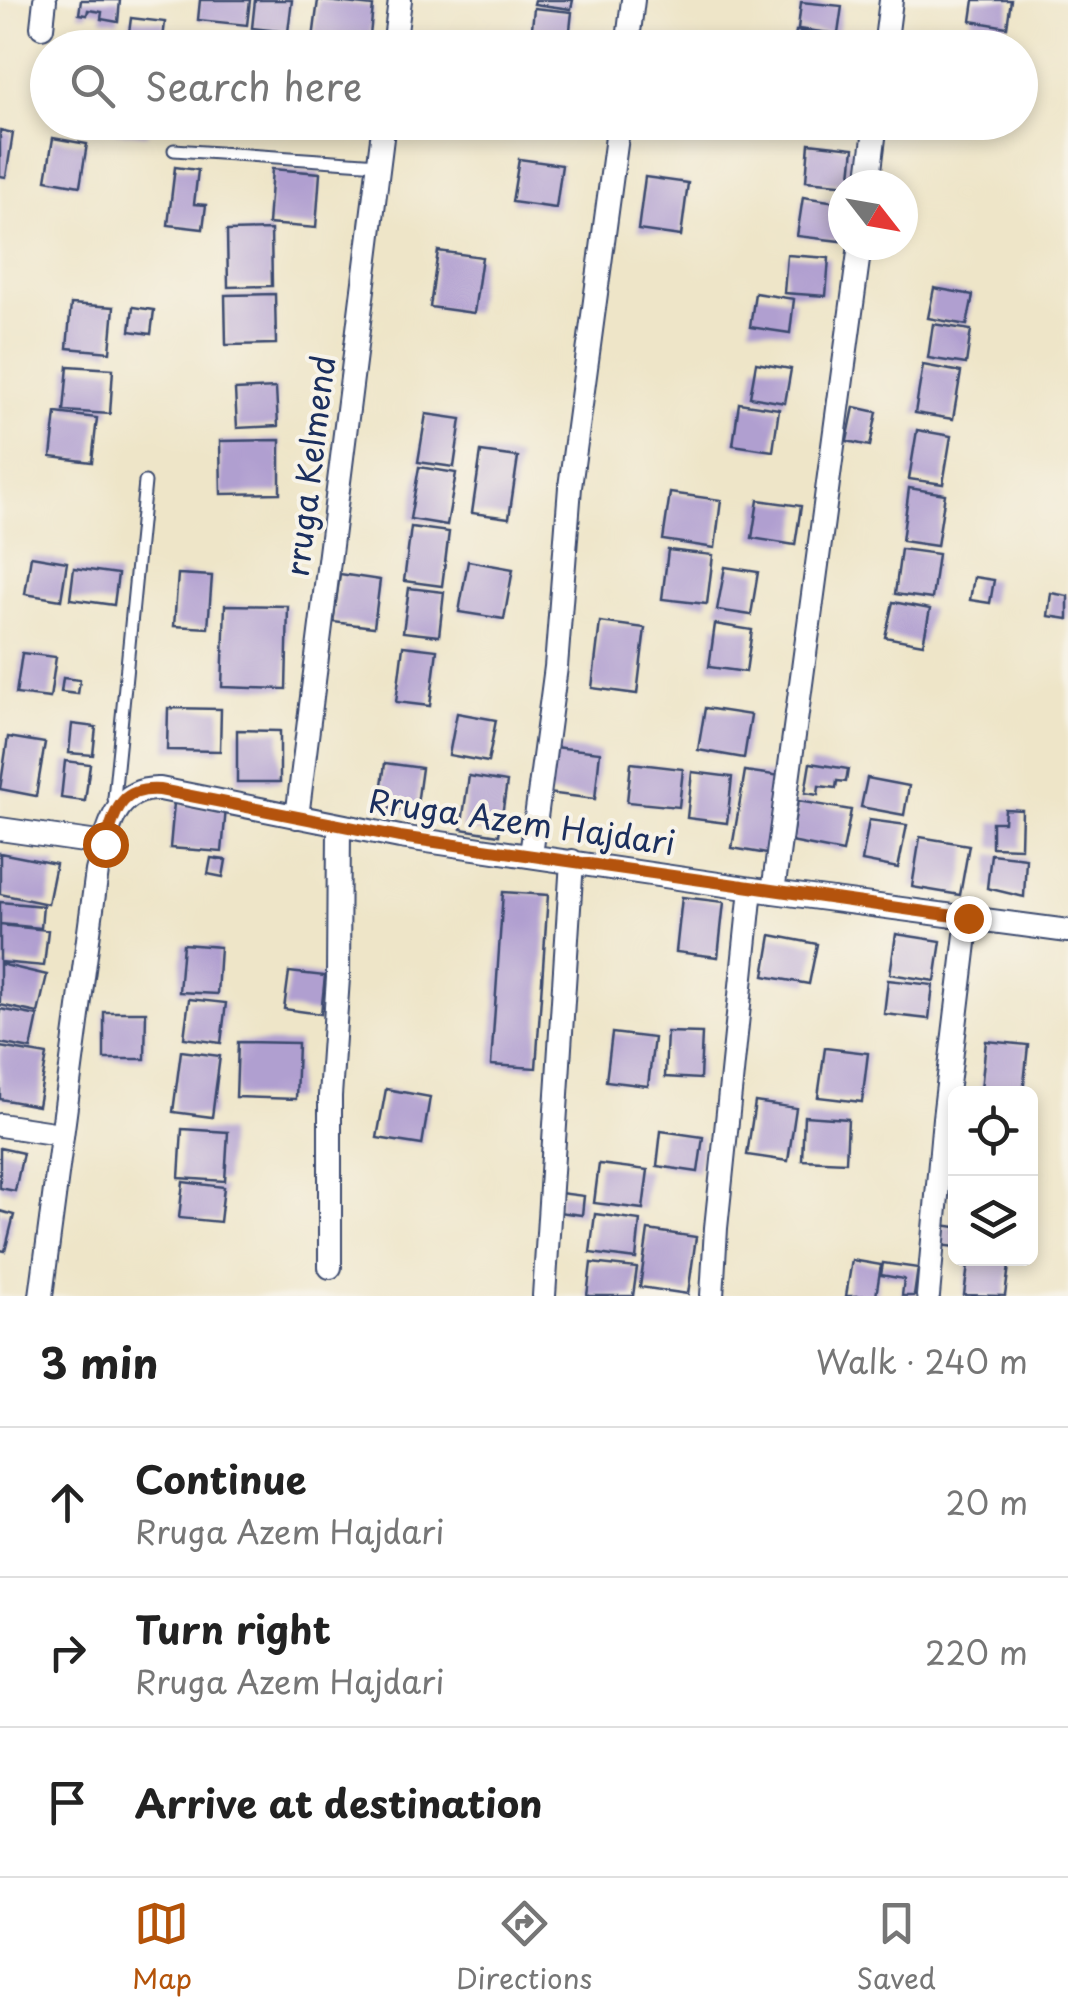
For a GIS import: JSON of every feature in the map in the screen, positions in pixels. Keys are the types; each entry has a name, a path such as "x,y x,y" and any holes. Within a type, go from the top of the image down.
{"street":[{"path":"42,28 45,0"},
{"path":"396,30 400,0"},
{"path":"630,30 633,0"},
{"path":"887,30 891,0"},
{"name":"rruga Kelmend","path":"297,817 382,140"},
{"path":"530,856 556,667 570,487 617,140"},
{"path":"870,170 874,140"},
{"path":"712,1296 716,1228 762,891 858,260"},
{"name":"Rruga Azem Hajdari","path":"116,811 126,796 150,789 338,826 762,891 968,918 1067,923"},
{"path":"41,1296 97,871 116,811"},
{"path":"330,1267 330,1096 338,978 338,826"},
{"path":"0,828 105,844"},
{"path":"544,1296 572,861"},
{"path":"928,1296 968,918"},
{"path":"0,1125 60,1134"}],"lane":[{"path":"174,150 379,164"},
{"path":"116,811 114,798 145,482"}],"building":[{"path":"81,0 120,0 118,22 101,19 102,12 88,10 87,15 79,14"},
{"path":"200,0 250,0 247,25 198,20"},
{"path":"255,0 292,0 288,30 252,28"},
{"path":"318,0 373,6 371,30 314,30"},
{"path":"535,0 573,0 571,9 534,4"},
{"path":"974,0 1011,0 1007,27 971,21"},
{"path":"801,2 842,6 839,30 798,29"},
{"path":"534,8 572,12 570,30 532,30"},
{"path":"131,18 165,22 164,30 129,30"},
{"path":"0,130 13,133 6,177 0,176"},
{"path":"53,140 87,144 80,186 46,180"},
{"path":"809,143 854,148 852,170 828,170 828,183 806,181"},
{"path":"519,159 562,165 556,208 512,202"},
{"path":"175,167 198,170 194,204 206,205 203,229 168,225"},
{"path":"272,169 320,173 316,228 268,224"},
{"path":"645,177 688,183 681,236 638,230"},
{"path":"803,197 828,201 828,240 797,236"},
{"path":"271,230 272,286 228,287 227,231"},
{"path":"438,251 482,257 474,313 430,307"},
{"path":"787,255 828,258 826,296 784,293"},
{"path":"934,288 973,295 967,325 928,318"},
{"path":"755,293 794,299 790,333 750,327"},
{"path":"275,294 276,344 226,345 225,295"},
{"path":"71,304 114,307 110,352 67,348"},
{"path":"133,307 154,310 151,334 130,331"},
{"path":"933,324 971,330 966,364 928,358"},
{"path":"756,363 791,369 785,403 750,397"},
{"path":"923,365 961,372 953,419 915,413"},
{"path":"68,366 113,369 110,414 64,411"},
{"path":"276,388 278,426 237,428 235,390"},
{"path":"739,403 779,409 773,451 733,445"},
{"path":"854,407 877,412 870,446 847,441"},
{"path":"56,413 97,418 92,462 51,457"},
{"path":"426,414 461,419 454,467 418,462"},
{"path":"917,430 951,436 943,484 909,479"},
{"path":"280,440 280,493 221,494 220,441"},
{"path":"481,452 518,457 509,518 472,513"},
{"path":"419,467 456,473 447,525 410,519"},
{"path":"909,488 945,494 937,546 902,541"},
{"path":"670,493 721,500 715,548 663,540"},
{"path":"758,500 801,506 795,545 752,538"},
{"path":"411,527 449,532 442,586 404,581"},
{"path":"901,549 938,554 932,599 895,594"},
{"path":"668,550 713,555 707,604 662,599"},
{"path":"31,556 67,562 61,600 25,594"},
{"path":"468,561 513,569 504,619 459,612"},
{"path":"725,567 758,572 751,615 717,610"},
{"path":"74,568 118,574 114,605 70,599"},
{"path":"178,574 212,576 208,628 174,626"},
{"path":"340,574 380,580 374,627 333,622"},
{"path":"974,577 994,580 990,603 970,600"},
{"path":"409,588 444,592 439,636 403,632"},
{"path":"1051,593 1068,596 1068,619 1048,616"},
{"path":"893,602 930,609 923,644 885,637"},
{"path":"225,605 288,606 286,689 222,687"},
{"path":"600,622 645,628 637,694 592,688"},
{"path":"715,624 752,630 746,672 709,667"},
{"path":"403,646 437,650 430,706 396,702"},
{"path":"22,653 56,657 50,698 16,694"},
{"path":"63,678 80,680 78,694 61,692"},
{"path":"168,708 221,709 220,751 167,750"},
{"path":"705,708 751,715 744,758 698,750"},
{"path":"457,713 496,720 488,762 449,755"},
{"path":"72,724 96,727 93,755 69,753"},
{"path":"237,730 280,731 280,782 237,782"},
{"path":"8,737 45,743 36,796 0,789"},
{"path":"554,747 600,752 595,799 548,793"},
{"path":"65,761 90,764 85,801 61,798"},
{"path":"385,763 422,768 416,812 379,807"},
{"path":"631,763 683,769 679,807 627,802"},
{"path":"810,763 848,769 846,782 837,781 836,788 819,786 818,795 805,793"},
{"path":"745,771 781,776 767,854 732,848"},
{"path":"692,772 732,777 727,823 687,818"},
{"path":"469,776 507,782 499,835 461,829"},
{"path":"867,778 909,786 904,815 861,807"},
{"path":"798,801 851,810 843,852 791,842"},
{"path":"174,803 226,808 222,852 170,848"},
{"path":"1005,809 1022,810 1021,848 992,847 992,822 1004,822"},
{"path":"869,820 907,825 898,868 862,861"},
{"path":"920,837 969,845 960,895 912,887"},
{"path":"0,853 56,864 48,904 0,894"},
{"path":"991,854 1026,858 1024,897 987,888"},
{"path":"211,858 226,860 223,877 208,874"},
{"path":"503,892 548,895 536,1068 491,1065"},
{"path":"682,897 724,902 718,957 676,952"},
{"path":"0,902 43,906 41,928 0,924"},
{"path":"0,925 48,930 44,966 0,962"},
{"path":"896,934 941,941 935,981 890,974"},
{"path":"771,935 817,944 809,984 764,976"},
{"path":"183,944 220,947 217,994 179,992"},
{"path":"0,964 47,975 38,1013 0,1005"},
{"path":"289,972 325,976 321,1014 284,1009"},
{"path":"888,980 933,985 929,1019 884,1014"},
{"path":"189,999 226,1003 221,1043 184,1038"},
{"path":"0,1009 38,1016 31,1049 0,1043"},
{"path":"104,1012 146,1012 145,1059 104,1059"},
{"path":"667,1032 702,1033 700,1079 665,1077"},
{"path":"612,1033 654,1038 648,1086 606,1081"},
{"path":"986,1041 1028,1045 1024,1086 981,1086"},
{"path":"238,1042 298,1043 296,1099 236,1097"},
{"path":"0,1047 47,1055 38,1106 0,1099"},
{"path":"825,1048 868,1053 862,1102 818,1097"},
{"path":"181,1051 220,1056 212,1117 173,1112"},
{"path":"386,1089 430,1097 422,1145 377,1138"},
{"path":"755,1102 796,1108 788,1161 747,1155"},
{"path":"804,1116 848,1119 846,1162 802,1160"},
{"path":"182,1129 228,1132 225,1181 179,1178"},
{"path":"661,1131 703,1137 698,1172 657,1166"},
{"path":"0,1148 23,1153 15,1191 0,1188"},
{"path":"599,1164 648,1170 643,1209 594,1203"},
{"path":"183,1182 224,1187 220,1222 179,1218"},
{"path":"560,1193 584,1196 582,1215 558,1212"},
{"path":"0,1211 14,1215 5,1251 0,1250"},
{"path":"595,1214 640,1220 636,1259 590,1253"},
{"path":"942,1225 948,1226 948,1246 939,1245"},
{"path":"648,1230 696,1237 688,1294 640,1287"},
{"path":"852,1260 881,1265 876,1296 846,1296"},
{"path":"591,1263 637,1268 633,1296 587,1296"},
{"path":"883,1263 918,1268 914,1296 902,1296 904,1279 881,1275"},
{"path":"968,1266 1009,1266 1005,1296 964,1295"}],"route":[{"path":"105,844 116,811 126,796 150,789 400,837 968,918"}]}
